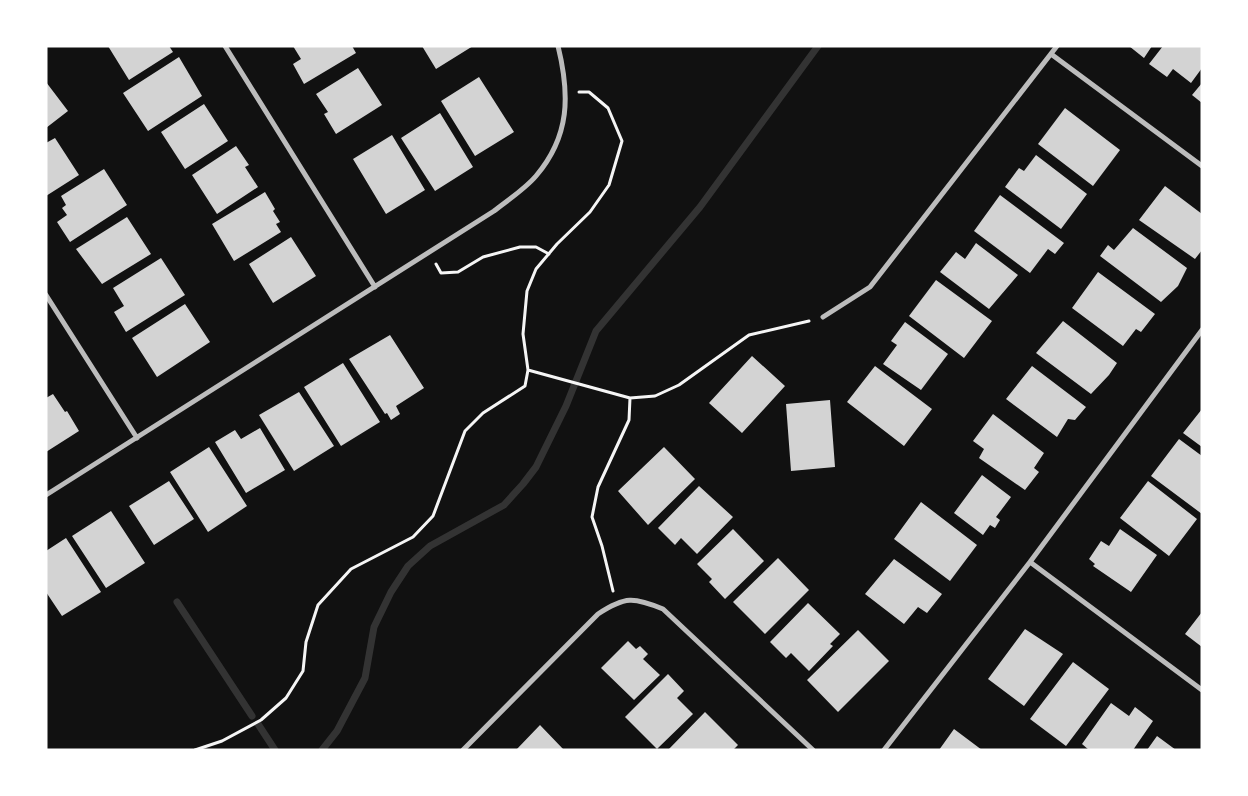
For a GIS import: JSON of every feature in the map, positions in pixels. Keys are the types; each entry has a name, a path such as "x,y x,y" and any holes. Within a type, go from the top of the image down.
{"street":[{"path":"225,46 375,287"},
{"path":"46,495 494,211 535,177 556,146 565,112 566,77 558,46"},
{"path":"823,317 870,287 1056,46"},
{"path":"1051,54 1202,166"},
{"path":"46,295 137,438"},
{"path":"884,750 1030,562 1202,330"},
{"path":"1030,562 1202,690"},
{"path":"463,750 598,614 616,602 640,600 662,610 813,750"}],"path":[{"path":"194,750 222,741 261,720 286,698 304,670 306,642 318,605 332,587 351,569 413,537 434,516 465,431 483,413 525,386 528,370 524,334 527,291 536,269 590,212 609,185 622,141 608,108 589,92 566,93"},
{"path":"429,252 441,273 458,272 483,257 520,247 536,247 549,254"},
{"path":"528,370 630,398 654,396 679,385 749,335 823,317"},
{"path":"616,602 602,546 592,517 598,487 630,420 630,398"}],"building":[{"path":"108,46 169,46 173,52 129,80"},
{"path":"293,46 352,46 356,53 304,84 293,64 301,59"},
{"path":"422,46 473,46 436,69"},
{"path":"1129,46 1152,46 1144,58"},
{"path":"1163,46 1202,46 1202,68 1191,83 1173,69 1167,77 1149,64"},
{"path":"179,57 202,96 148,131 123,93"},
{"path":"358,68 382,105 336,134 324,114 328,112 316,94"},
{"path":"479,77 514,132 475,156 441,101"},
{"path":"46,82 68,111 46,128"},
{"path":"1202,83 1202,103 1192,95"},
{"path":"204,104 228,141 185,169 161,132"},
{"path":"1065,108 1120,150 1093,186 1038,144"},
{"path":"440,113 473,167 435,191 401,138"},
{"path":"392,135 425,190 386,214 353,159"},
{"path":"55,138 79,175 46,196 46,143"},
{"path":"236,146 249,165 245,167 258,187 217,214 192,175"},
{"path":"1036,155 1087,194 1061,229 1005,187 1019,168 1024,171"},
{"path":"104,169 127,205 70,242 57,222 67,215 62,208 66,205 61,196"},
{"path":"1165,186 1202,214 1202,250 1195,259 1139,220"},
{"path":"265,192 275,209 273,211 280,222 276,224 281,232 234,261 212,224"},
{"path":"1000,195 1064,243 1055,254 1048,249 1030,273 974,231"},
{"path":"127,217 151,254 102,284 76,249"},
{"path":"1133,228 1187,268 1178,286 1161,302 1100,256 1108,245 1114,250"},
{"path":"291,237 316,276 273,303 249,264"},
{"path":"976,243 1018,275 989,309 940,272 956,252 965,259"},
{"path":"161,258 185,295 126,332 114,312 124,306 113,288"},
{"path":"1098,272 1155,314 1141,332 1136,329 1123,346 1072,308"},
{"path":"936,280 992,321 964,358 909,316"},
{"path":"185,304 210,342 157,377 132,338"},
{"path":"1063,321 1117,363 1109,375 1091,394 1036,353"},
{"path":"905,322 948,354 921,390 883,364 897,345 891,341"},
{"path":"390,335 424,388 396,406 400,414 391,420 387,413 385,414 349,359"},
{"path":"752,356 785,386 742,433 709,403"},
{"path":"343,363 380,422 341,446 304,387"},
{"path":"875,366 932,409 904,446 847,402"},
{"path":"1032,366 1086,407 1075,420 1068,419 1057,437 1006,399"},
{"path":"299,392 334,446 294,471 259,415"},
{"path":"53,394 65,412 67,411 79,431 46,452 46,398"},
{"path":"830,400 835,467 791,471 786,404"},
{"path":"1202,409 1202,447 1183,433"},
{"path":"993,414 1044,453 1034,468 1039,472 1025,490 979,458 984,449 973,441"},
{"path":"260,428 285,470 246,493 215,442 235,430 241,439"},
{"path":"1179,439 1202,456 1202,514 1151,476"},
{"path":"209,447 247,506 208,532 170,472"},
{"path":"664,447 695,479 648,525 618,491"},
{"path":"982,475 1011,497 996,517 1000,520 995,528 990,525 983,535 954,513"},
{"path":"169,481 194,519 154,545 129,506"},
{"path":"1148,481 1197,519 1169,556 1120,518"},
{"path":"699,486 733,517 697,554 681,538 675,545 658,528"},
{"path":"921,502 977,545 950,581 894,539"},
{"path":"111,511 145,563 106,588 72,536"},
{"path":"733,529 764,561 725,599 709,582 712,579 697,564"},
{"path":"1120,529 1157,555 1131,592 1093,566 1095,564 1089,559 1101,541 1109,546"},
{"path":"66,538 101,592 62,616 46,592 46,551"},
{"path":"778,558 809,590 765,634 733,602"},
{"path":"894,559 942,594 927,613 918,607 904,624 865,594"},
{"path":"808,603 840,634 830,644 833,646 809,671 791,653 786,658 770,642"},
{"path":"1202,612 1202,647 1185,634"},
{"path":"1025,629 1063,654 1024,706 988,679"},
{"path":"858,630 889,661 838,712 807,680"},
{"path":"628,641 636,649 640,646 648,654 643,659 660,675 634,700 601,668"},
{"path":"1073,662 1109,689 1066,746 1030,719"},
{"path":"668,674 684,691 677,698 693,714 657,749 625,717"},
{"path":"1111,703 1129,716 1135,707 1153,721 1133,750 1089,750 1082,744"},
{"path":"705,712 738,745 733,750 668,750"},
{"path":"540,725 564,750 516,750"},
{"path":"954,729 982,750 939,750"},
{"path":"1157,736 1176,750 1147,750"}],"waterway":[{"path":"322,750 337,731 365,678 374,627 391,592 408,566 430,546 504,505 523,484 536,467 566,406 596,331 700,207 818,46"},
{"path":"177,602 252,716"},
{"path":"258,724 275,750"}]}
